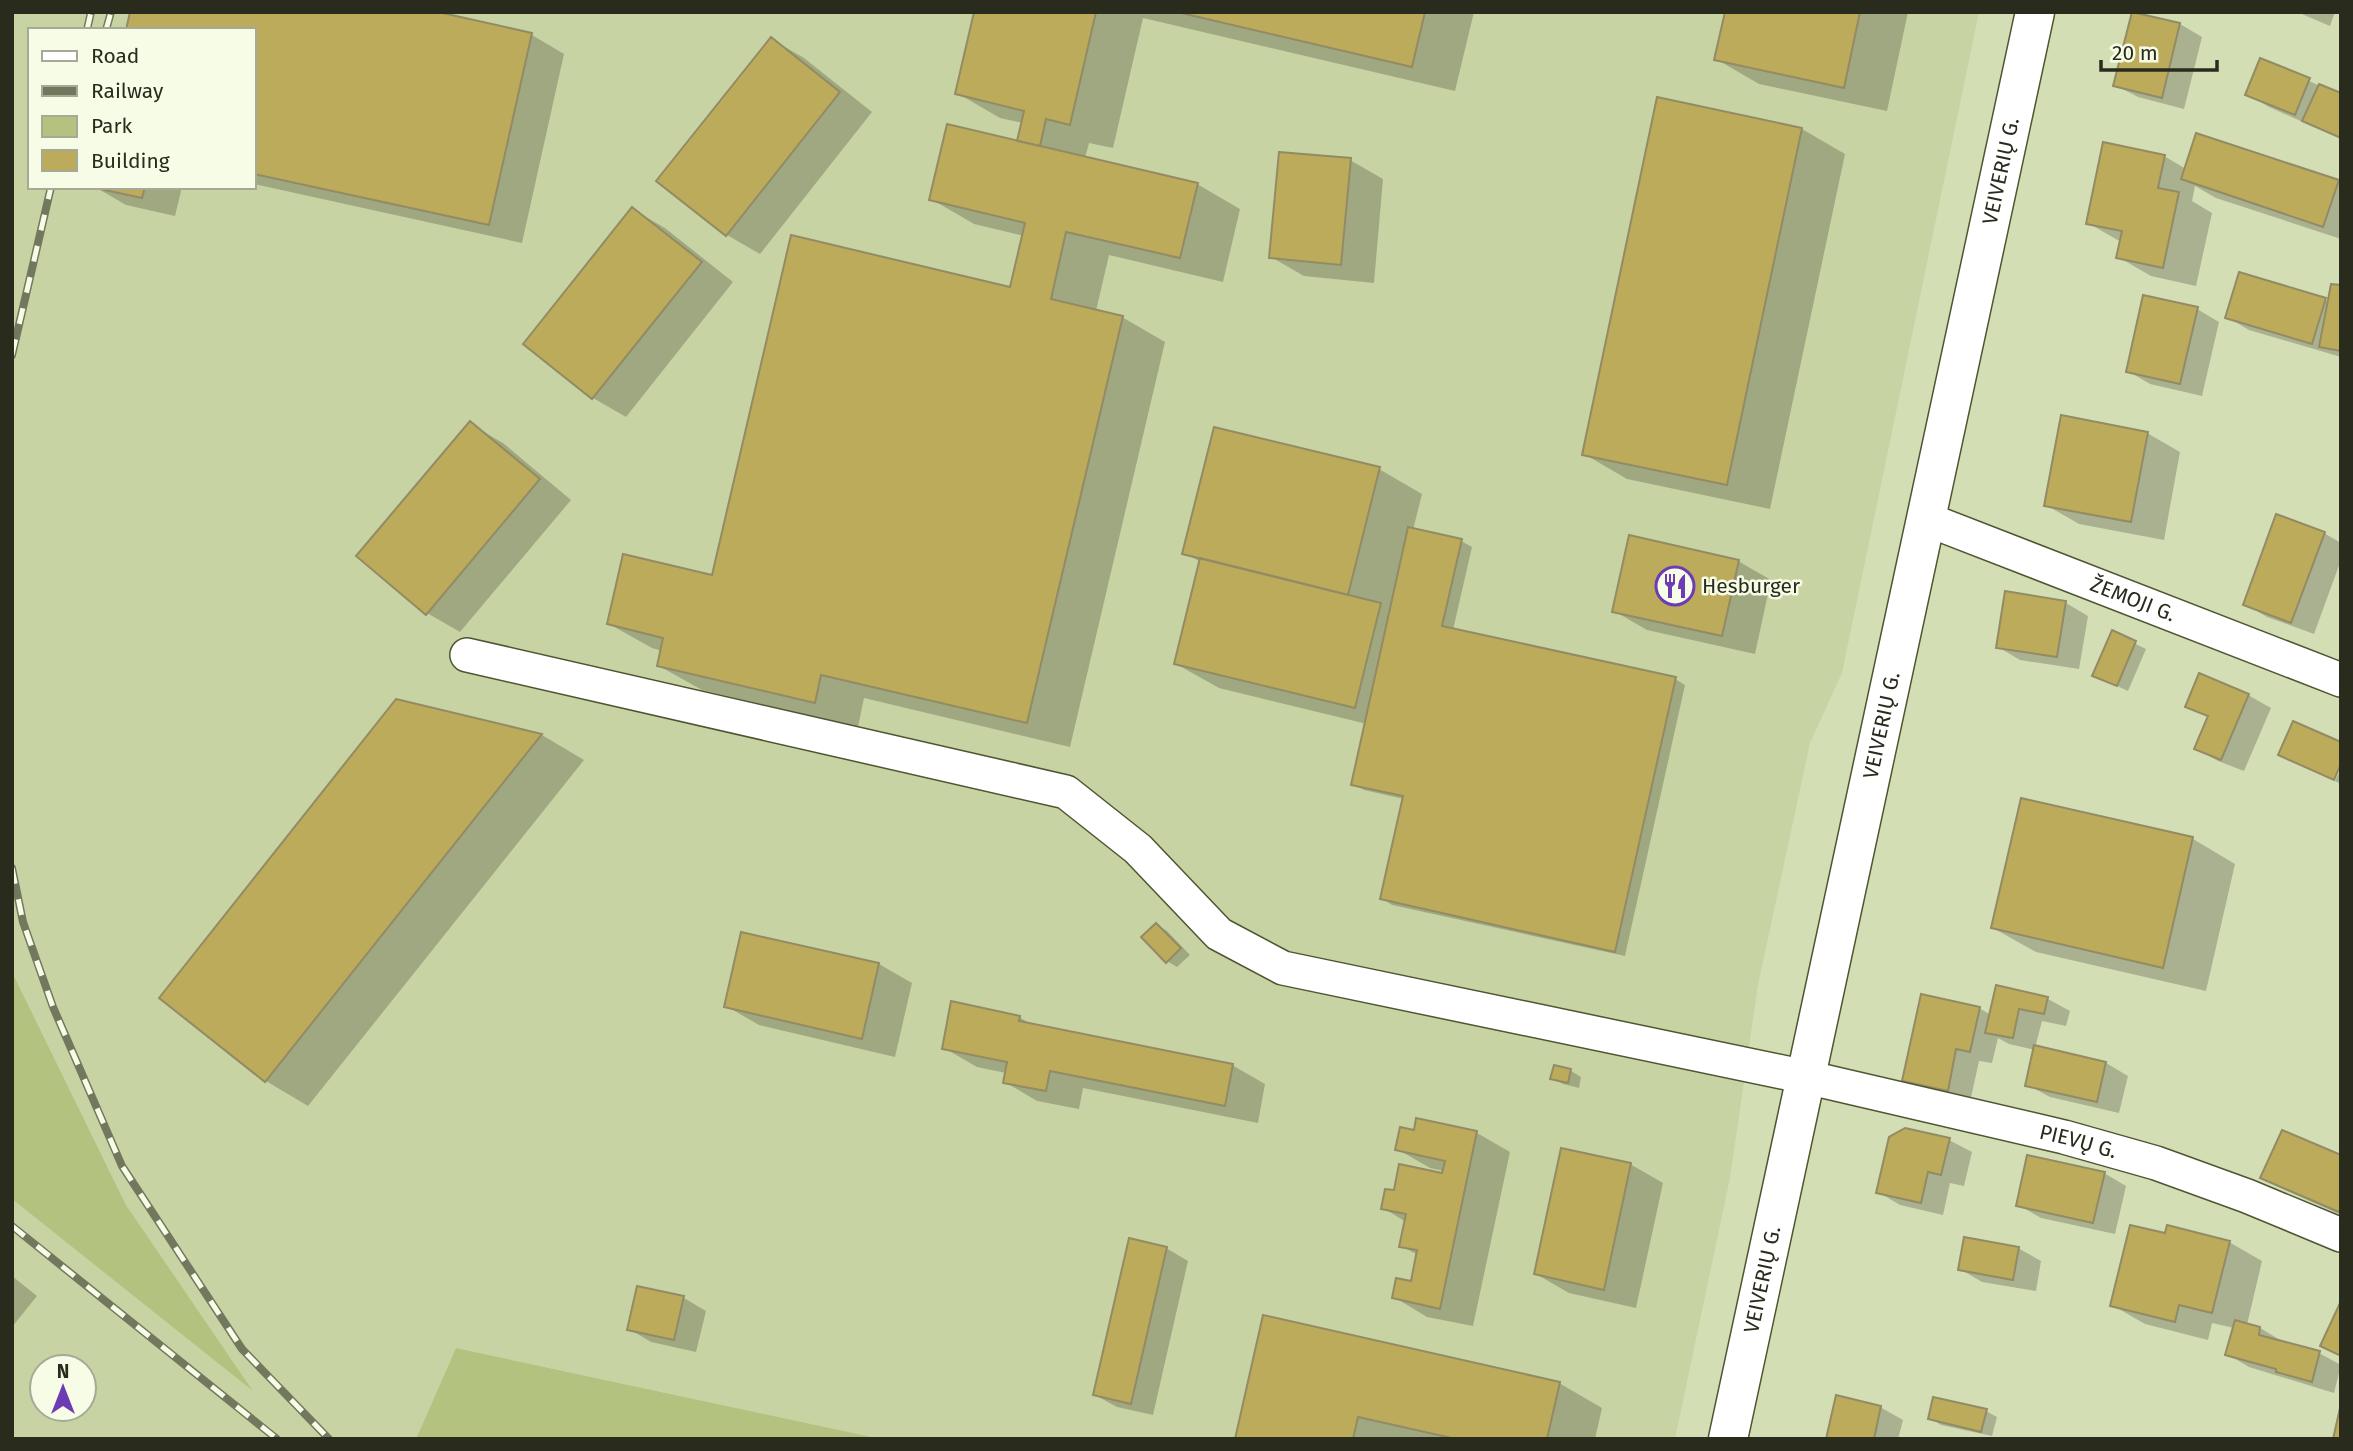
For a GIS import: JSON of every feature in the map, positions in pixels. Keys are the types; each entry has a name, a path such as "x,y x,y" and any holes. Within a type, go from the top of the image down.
{"main road":[{"name":"VEIVERIŲ G.","path":"1728,1439 2035,12"}],"street":[{"name":"ŽEMOJI G.","path":"1926,519 2341,680"},
{"name":"PIEVŲ G.","path":"467,655 1066,792 1138,849 1219,934 1283,968 1806,1077 2064,1137 2156,1163 2247,1196 2341,1235"}],"shaded area":[{"path":"12,12 1979,12 1842,673 1810,743 1758,985 1730,1178 1675,1439 881,1439 456,1348 416,1439 12,1439 12,1199 251,1388 126,1205 12,972"}],"green space":[{"path":"12,972 126,1205 253,1391 12,1199"},
{"path":"456,1348 881,1439 416,1439"}],"building":[{"path":"130,12 438,12 532,33 489,225 256,174 256,28 126,28"},
{"path":"974,12 1096,12 1070,125 1046,119 1040,146 1017,141 1024,111 955,94"},
{"path":"1177,12 1425,12 1412,67"},
{"path":"1725,12 1860,12 1844,88 1714,60"},
{"path":"2132,12 2180,23 2162,98 2113,86"},
{"path":"771,37 840,92 726,236 656,181"},
{"path":"2260,58 2310,78 2295,115 2245,95"},
{"path":"2319,84 2341,93 2341,138 2302,121"},
{"path":"1657,97 1802,128 1727,485 1582,455"},
{"path":"947,124 1198,183 1180,258 1066,232 1051,299 1123,316 1027,723 821,675 815,703 657,666 663,638 607,624 623,554 712,575 791,235 1010,287 1025,223 929,200"},
{"path":"2196,133 2339,180 2323,227 2181,179"},
{"path":"2103,142 2165,155 2158,188 2179,192 2163,268 2116,258 2122,231 2086,224"},
{"path":"1279,152 1351,158 1341,265 1269,258"},
{"path":"100,189 144,189 142,198"},
{"path":"632,207 702,262 592,399 523,344"},
{"path":"2239,272 2326,298 2312,344 2225,318"},
{"path":"2331,284 2341,285 2341,351 2319,347"},
{"path":"2143,295 2198,307 2180,384 2126,372"},
{"path":"2061,415 2148,432 2131,522 2044,506"},
{"path":"470,421 540,479 426,615 356,556"},
{"path":"1214,427 1380,467 1348,595 1182,554"},
{"path":"2276,514 2325,532 2291,623 2243,605"},
{"path":"1408,527 1462,539 1442,626 1676,677 1615,952 1380,899 1403,796 1351,785"},
{"name":"Hesburger","path":"1629,535 1739,560 1722,636 1612,612"},
{"path":"1200,558 1381,603 1355,708 1174,664"},
{"path":"2005,591 2066,601 2057,657 1996,648"},
{"path":"2112,630 2136,641 2117,686 2092,676"},
{"path":"2199,673 2249,694 2221,760 2194,749 2208,716 2185,707"},
{"path":"396,699 542,734 265,1082 159,998"},
{"path":"2293,721 2341,742 2341,764 2334,780 2278,755"},
{"path":"2021,798 2193,837 2163,968 1991,928"},
{"path":"1156,923 1181,948 1166,963 1141,937"},
{"path":"741,932 879,963 862,1039 724,1007"},
{"path":"1996,985 2048,997 2044,1014 2019,1009 2013,1038 1985,1033"},
{"path":"1921,994 1980,1007 1970,1052 1956,1049 1948,1091 1902,1081"},
{"path":"951,1001 1020,1016 1019,1021 1233,1064 1225,1106 1050,1071 1046,1091 1003,1083 1007,1062 942,1049"},
{"path":"2034,1045 2106,1062 2097,1102 2025,1086"},
{"path":"1554,1065 1571,1069 1568,1083 1550,1079"},
{"path":"1416,1118 1477,1131 1440,1309 1392,1298 1396,1278 1411,1281 1417,1250 1399,1247 1406,1214 1381,1209 1385,1189 1394,1190 1399,1164 1442,1173 1445,1161 1395,1150 1400,1127 1414,1130"},
{"path":"1905,1128 1950,1138 1941,1175 1928,1172 1921,1203 1876,1193 1889,1137"},
{"path":"2282,1130 2341,1155 2339,1212 2260,1178"},
{"path":"1561,1148 1631,1163 1604,1290 1534,1274"},
{"path":"2027,1155 2105,1172 2093,1223 2016,1206"},
{"path":"2130,1225 2165,1233 2167,1225 2230,1241 2212,1313 2179,1305 2175,1322 2110,1306"},
{"path":"1964,1237 2019,1247 2013,1280 1958,1270"},
{"path":"1129,1238 1167,1247 1131,1404 1093,1395"},
{"path":"637,1286 684,1296 674,1340 627,1330"},
{"path":"2341,1301 2341,1356 2320,1346"},
{"path":"1263,1315 1560,1382 1547,1439 1456,1439 1358,1417 1353,1439 1235,1439"},
{"path":"2235,1320 2260,1327 2259,1335 2320,1351 2312,1382 2225,1355"},
{"path":"1836,1395 1881,1406 1874,1439 1826,1439"},
{"path":"1933,1397 1987,1409 1981,1432 1928,1419"},
{"path":"2340,1408 2341,1439 2333,1439"}],"railway":[{"path":"87,28 91,12"},
{"path":"107,28 111,12"},
{"path":"12,355 51,189"},
{"path":"12,868 23,922 53,1007 122,1166 242,1349 329,1439"},
{"path":"12,1226 277,1439"}],"place":[{"name":"Hesburger","path":"1675,586"}]}
